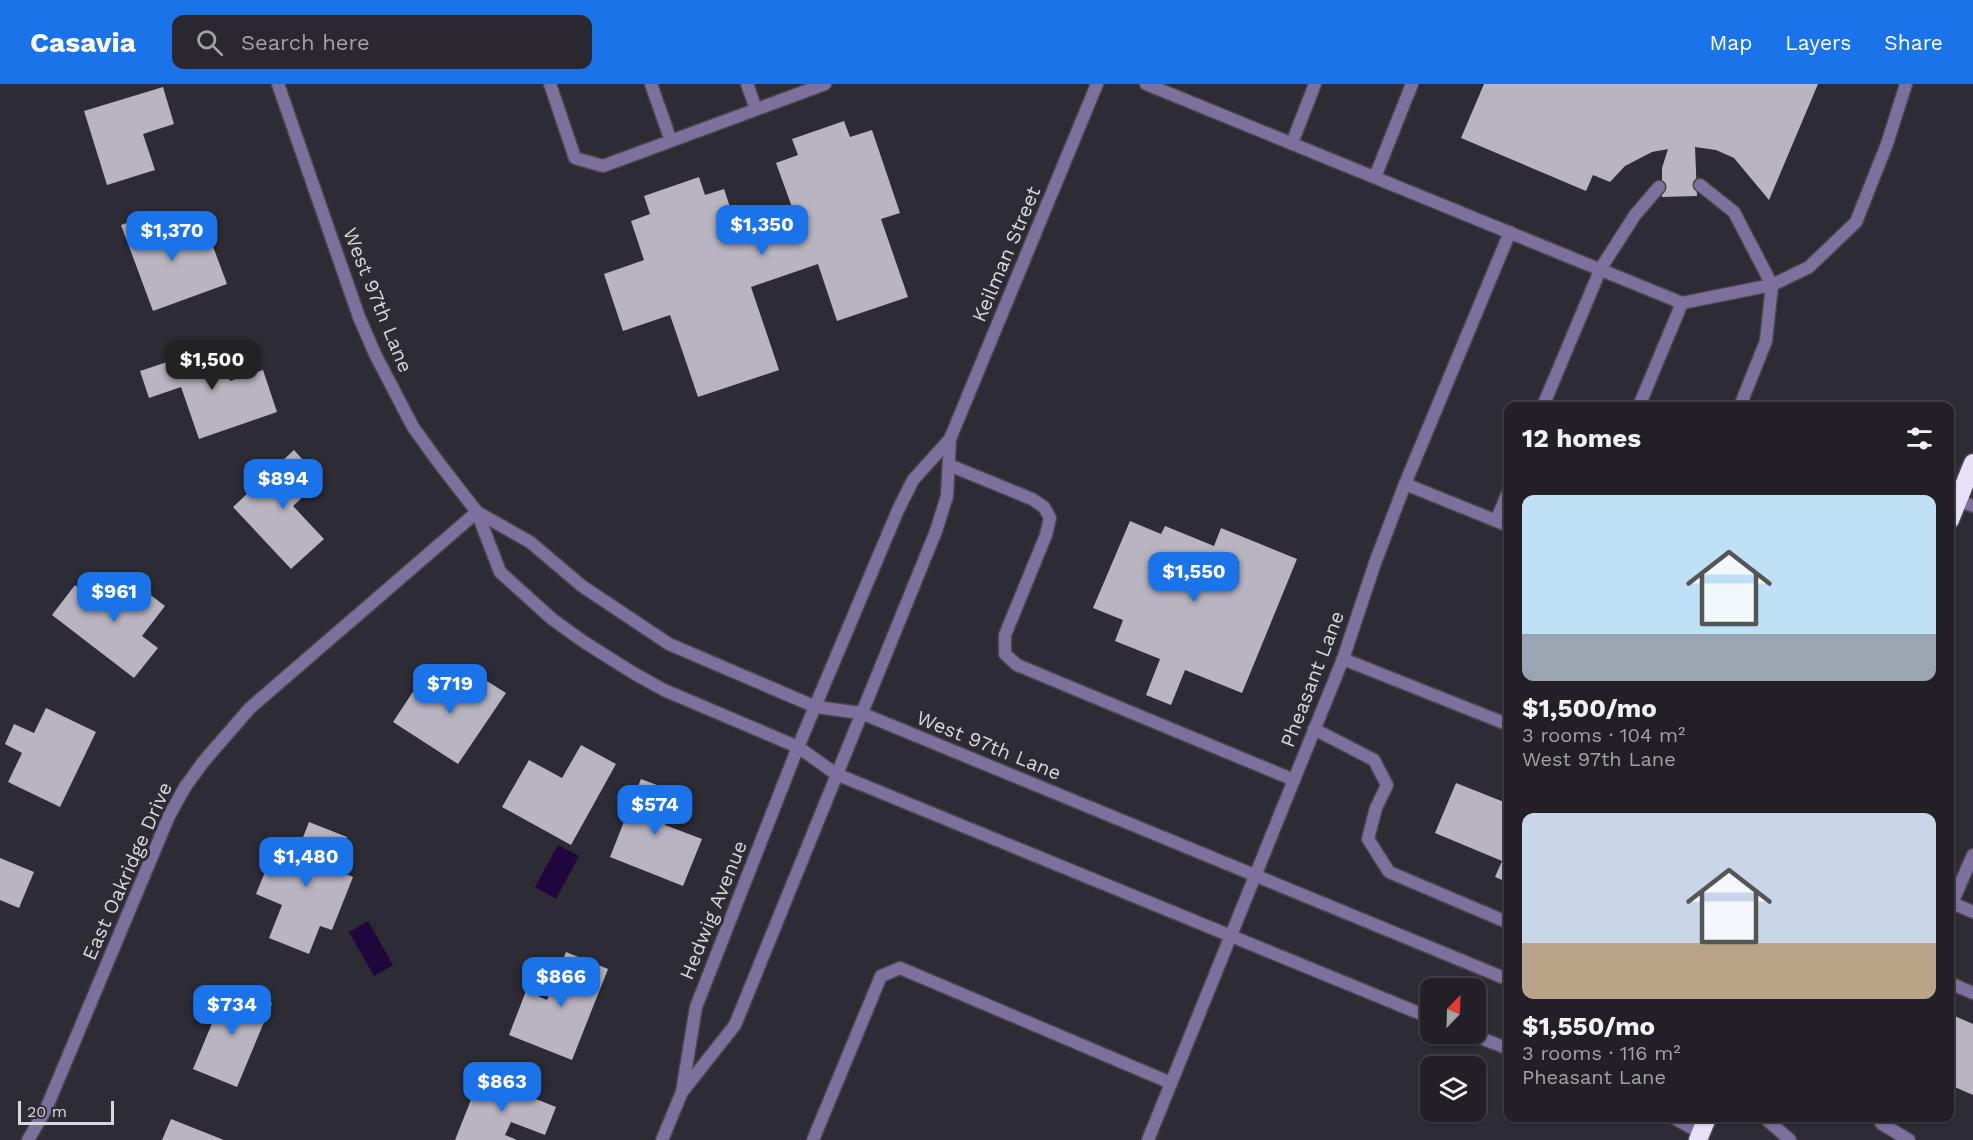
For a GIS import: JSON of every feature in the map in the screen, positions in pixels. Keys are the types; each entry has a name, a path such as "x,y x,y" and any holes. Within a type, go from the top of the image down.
{"highway":[{"path":"1954,515 1965,503 1973,463"}],"street":[{"name":"West 97th Lane","path":"278,84 359,317 375,354 413,426 477,512 500,572 552,619 584,642 664,690 798,747 836,774 1420,1014"},
{"path":"550,84 575,158 603,166 825,84"},
{"path":"651,84 671,141"},
{"path":"747,84 756,109"},
{"path":"1146,84 1682,303 1772,285 1809,267 1856,222 1887,144 1906,84"},
{"path":"1292,143 1315,84"},
{"path":"1375,177 1413,84"},
{"name":"Keilman Street","path":"798,747 903,500 913,480 950,439 1094,85"},
{"path":"1700,185 1734,212 1772,285 1766,341 1742,402"},
{"path":"1546,402 1601,268 1635,215 1659,187"},
{"name":"Pheasant Lane","path":"1152,1139 1171,1083 1343,659 1375,563 1405,484 1510,232"},
{"path":"1641,402 1682,303"},
{"name":"Keilman Street","path":"836,774 936,531 947,496 950,439"},
{"path":"949,465 1032,500 1044,507 1050,518 1046,535 1005,635 1005,654 1017,664 1294,780"},
{"path":"1405,484 1504,524"},
{"path":"1496,521 1504,502"},
{"name":"West 97th Lane","path":"477,512 530,542 582,586 669,644 704,661 816,707 861,713 1504,978"},
{"name":"East Oakridge Drive","path":"28,1140 46,1109 157,842 174,806 198,769 250,708 477,512"},
{"path":"1343,659 1504,723"},
{"path":"1314,729 1374,760 1387,785 1376,808 1368,839 1389,872 1504,921"},
{"name":"Hedwig Avenue","path":"663,1140 682,1092 696,1007 798,747"},
{"name":"Hedwig Avenue","path":"682,1092 735,1025 836,774"},
{"path":"1954,896 1973,855"},
{"path":"1954,904 1973,912"},
{"path":"813,1140 881,976 900,968 1171,1083"},
{"path":"1954,985 1973,993"},
{"path":"1486,1040 1504,1047"},
{"path":"1682,1122 1703,1133"},
{"path":"1770,1122 1790,1140"},
{"path":"1881,1122 1909,1140"}],"shaded area":[{"path":"558,845 579,856 556,899 535,887"},
{"path":"368,921 393,965 374,976 349,932"}],"building":[{"path":"1484,84 1818,84 1769,200 1734,158 1716,150 1695,147 1697,196 1662,197 1662,168 1668,149 1652,152 1625,166 1610,182 1593,175 1586,191 1461,138"},
{"path":"163,87 174,124 143,134 155,170 107,185 84,111"},
{"path":"844,121 850,137 872,130 900,213 881,219 908,297 837,321 818,264 751,287 779,370 698,397 670,315 623,331 604,274 644,260 631,221 650,214 644,196 699,177 705,195 724,189 737,228 793,210 776,163 798,155 792,139"},
{"path":"161,211 173,245 208,233 227,284 153,311 121,225"},
{"path":"218,345 230,381 263,370 277,412 199,439 181,387 149,398 140,371"},
{"path":"294,450 321,480 293,506 324,539 291,569 233,507"},
{"path":"1130,521 1161,534 1165,526 1214,546 1221,528 1297,559 1242,693 1185,670 1171,705 1146,695 1160,659 1115,641 1123,620 1093,608"},
{"path":"126,576 165,606 142,636 158,648 134,678 52,615 75,585 102,606"},
{"path":"471,671 506,693 458,764 393,722 422,678 453,698"},
{"path":"46,708 96,732 60,807 8,782 22,753 5,744 14,724 34,733"},
{"path":"581,745 616,764 571,845 502,807 529,760 562,778"},
{"path":"641,779 678,793 665,825 702,839 683,886 610,857"},
{"path":"1456,783 1504,802 1504,881 1495,877 1502,861 1435,833"},
{"path":"309,822 347,837 334,869 353,877 332,930 320,926 309,954 269,938 282,905 256,894 274,850 295,858"},
{"path":"0,858 34,872 19,908 0,900"},
{"path":"566,952 608,969 572,1060 509,1035 526,991 547,1000"},
{"path":"228,985 272,1003 237,1087 193,1069"},
{"path":"1954,1016 1973,1024 1973,1095 1954,1087"},
{"path":"480,1077 556,1107 545,1135 511,1122 505,1135 517,1140 455,1140"},
{"path":"171,1119 224,1140 162,1140"}]}
